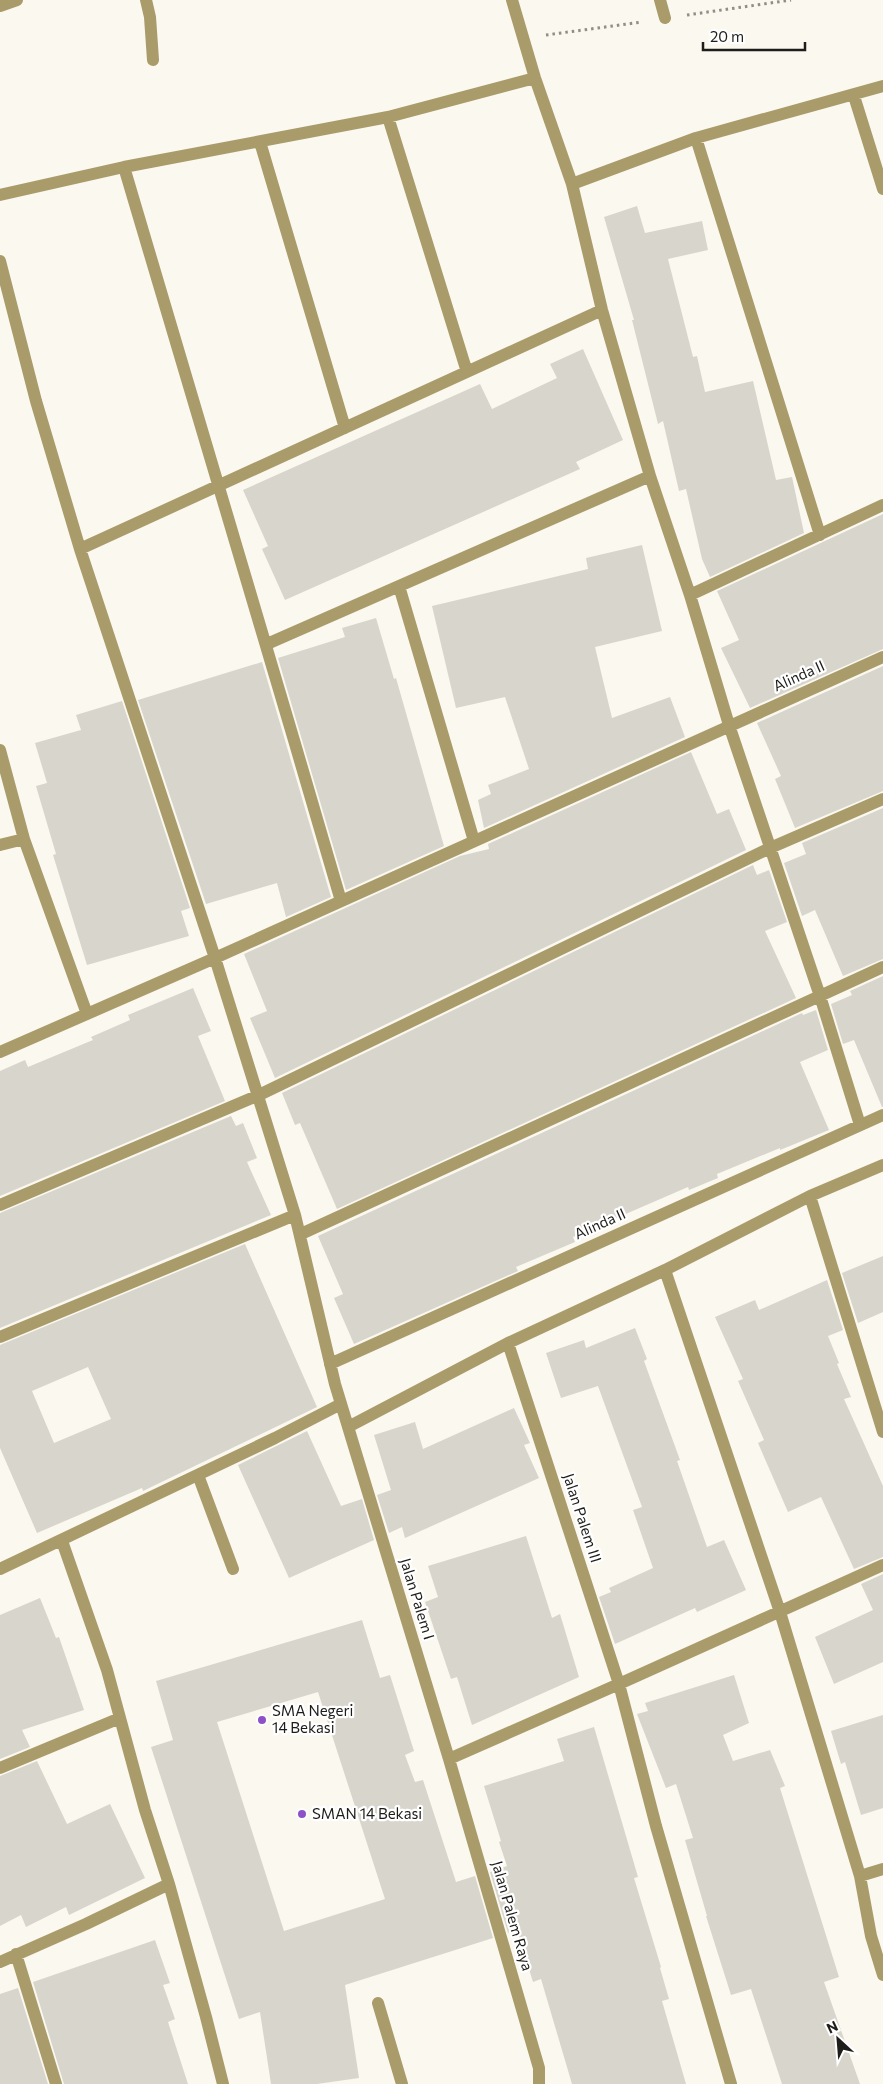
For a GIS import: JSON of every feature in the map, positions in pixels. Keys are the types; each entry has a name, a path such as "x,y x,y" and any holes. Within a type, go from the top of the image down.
{"street":[{"path":"0,6 18,0"},
{"path":"146,0 150,16 153,60"},
{"path":"512,0 535,78 572,184 602,310 650,476 690,595 729,725 820,996 860,1125"},
{"path":"660,0 665,18"},
{"path":"0,195 124,168 388,116 535,78"},
{"path":"572,184 696,138 854,96 883,86"},
{"path":"854,96 883,189"},
{"path":"388,116 467,372"},
{"path":"696,138 820,535"},
{"path":"260,142 345,428"},
{"path":"124,168 267,644 341,901"},
{"name":"Jalan Palem I","path":"0,260 36,401 80,549 216,958 295,1215 341,1404 449,1759"},
{"path":"80,549 602,310"},
{"path":"267,644 650,476"},
{"path":"690,595 883,505"},
{"path":"399,586 474,841"},
{"name":"Alinda II","path":"0,1052 216,958 883,657"},
{"path":"0,750 24,839 87,1014"},
{"path":"0,1205 259,1095 770,848 883,799"},
{"path":"0,844 24,839"},
{"path":"300,1234 883,967"},
{"name":"Alinda II","path":"330,1364 883,1115"},
{"path":"348,1427 508,1343 665,1270 810,1196 883,1165"},
{"path":"810,1196 883,1432"},
{"path":"0,1337 295,1215"},
{"path":"665,1270 780,1612 860,1876 871,1936 883,1975"},
{"name":"Jalan Palem III","path":"508,1343 619,1684 656,1826 731,2084"},
{"path":"0,1569 198,1475 341,1404"},
{"path":"198,1475 234,1569"},
{"path":"62,1540 107,1670 145,1810 169,1884 223,2084"},
{"path":"449,1759 883,1565"},
{"path":"0,1768 120,1718"},
{"name":"Jalan Palem Raya","path":"449,1759 539,2068 539,2084"},
{"path":"860,1876 883,1869"},
{"path":"0,1962 86,1924 169,1884"},
{"path":"16,1954 56,2084"},
{"path":"378,2002 402,2084"}],"building":[{"path":"637,206 645,233 702,221 708,250 668,259 693,357 697,356 705,392 753,381 776,480 792,477 804,533 710,577 702,559 686,489 679,491 663,421 658,424 632,320 634,320 604,217"},
{"path":"583,349 623,440 576,462 580,469 285,600 262,549 268,546 243,490 480,384 492,409 557,378 550,364"},
{"path":"883,514 883,649 750,708 721,648 739,640 717,591"},
{"path":"642,545 662,631 595,647 612,718 670,697 685,737 484,828 478,800 491,794 488,785 529,769 505,697 456,708 432,606 588,569 586,558"},
{"path":"376,618 394,679 396,678 444,846 346,890 278,658 345,637 342,628"},
{"path":"262,662 331,897 286,917 277,883 206,904 138,700"},
{"path":"883,666 883,791 795,828 775,779 781,776 757,723"},
{"path":"122,701 190,908 181,911 189,936 87,965 53,855 56,854 36,786 47,783 35,743 81,730 76,715"},
{"path":"691,752 717,814 729,809 746,850 275,1078 250,1018 267,1011 244,954 460,856 489,849 488,844"},
{"path":"883,808 883,959 843,976 815,910 802,916 784,863 806,854 802,843"},
{"path":"753,865 757,875 769,870 787,922 765,931 796,998 337,1209 300,1123 295,1125 282,1093"},
{"path":"883,976 882,1107 854,1040 843,1044 831,1004 852,995 850,991"},
{"path":"193,988 211,1031 198,1036 225,1101 0,1196 0,1071 25,1060 28,1067 93,1040 91,1037 130,1020 128,1015"},
{"path":"816,1010 828,1050 800,1062 829,1130 717,1174 718,1178 689,1190 688,1187 573,1237 575,1242 516,1267 518,1271 354,1344 334,1298 343,1294 318,1236 802,1013 803,1015"},
{"path":"231,1116 236,1126 243,1123 257,1158 247,1162 271,1215 0,1328 0,1213"},
{"path":"245,1244 317,1407 143,1491 142,1488 37,1533 0,1448 0,1345","holes":["88,1367 111,1419 54,1443 32,1391"]},
{"path":"883,1256 883,1312 858,1323 842,1273"},
{"path":"827,1280 843,1330 828,1336 851,1397 844,1399 883,1486 883,1557 854,1569 821,1497 788,1512 758,1443 764,1440 738,1381 743,1379 715,1317 755,1300 759,1310"},
{"path":"635,1328 647,1359 644,1361 680,1460 677,1461 707,1547 724,1540 746,1590 697,1612 695,1608 615,1644 599,1597 611,1592 609,1588 653,1568 633,1510 642,1507 598,1386 561,1398 546,1353 584,1340 586,1348"},
{"path":"514,1408 530,1443 524,1445 539,1478 405,1538 402,1527 389,1533 377,1495 391,1490 374,1435 415,1422 423,1449"},
{"path":"307,1431 341,1506 362,1499 374,1540 289,1578 238,1465"},
{"path":"526,1536 552,1618 560,1614 579,1677 472,1725 457,1677 451,1679 425,1602 438,1597 428,1566"},
{"path":"883,1574 883,1662 834,1684 815,1637 873,1610 861,1584"},
{"path":"40,1598 56,1638 59,1637 84,1710 22,1730 30,1747 0,1759 0,1615"},
{"path":"362,1620 380,1678 390,1675 414,1751 405,1755 415,1782 423,1780 456,1882 475,1876 493,1938 345,1985 359,2078 317,2084 271,2084 260,2012 239,2019 151,1747 173,1740 156,1681","holes":["318,1692 385,1899 284,1931 217,1722"]},
{"path":"734,1675 749,1723 723,1735 733,1761 770,1750 785,1786 780,1788 839,1977 824,1982 860,2084 782,2084 751,1989 731,1995 685,1840 693,1838 676,1784 666,1788 637,1714 648,1711 645,1703"},
{"path":"883,1715 883,1808 861,1815 845,1762 841,1764 831,1731"},
{"path":"594,1727 638,1877 634,1878 669,1999 662,2001 686,2084 572,2084 541,1979 533,1982 517,1930 508,1933 490,1872 507,1866 484,1786 564,1761 557,1739"},
{"path":"37,1761 67,1824 110,1804 145,1878 69,1915 66,1907 26,1927 21,1915 0,1926 0,1776"},
{"path":"155,1940 170,1983 163,1985 175,2019 168,2022 188,2084 64,2084 33,1982"},
{"path":"18,1988 48,2084 0,2084 0,1994"}],"place":[{"name":"SMA Negeri 14 Bekasi","path":"262,1720"},
{"name":"SMAN 14 Bekasi","path":"302,1814"}]}
